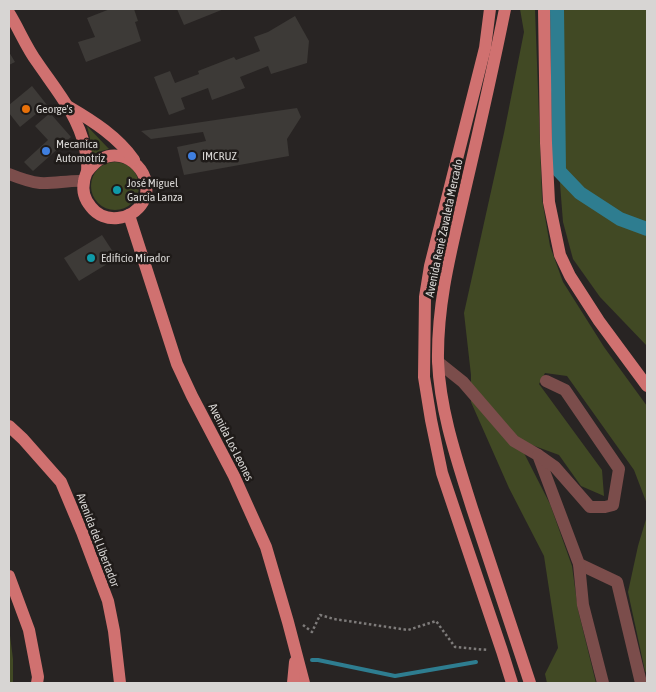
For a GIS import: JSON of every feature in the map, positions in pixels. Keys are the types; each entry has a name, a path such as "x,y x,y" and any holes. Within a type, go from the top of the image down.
{"main road":[{"name":"Avenida René Zavaleta Mercado","path":"490,9 485,48 430,266 426,296 424,377 442,473 512,683"},
{"name":"Avenida René Zavaleta Mercado","path":"505,9 445,276 438,324 438,362 446,418 456,457 530,683"},
{"path":"544,9 549,202 560,255 570,276 599,321 647,386"},
{"path":"10,13 36,61 69,107 82,136 86,153 83,190 86,200 92,209 100,215 110,218 120,218 129,215 137,210 143,202 146,192 143,172 130,154 105,131 69,107"},
{"path":"85,176 93,164 101,158 120,156 137,164"},
{"name":"Avenida Los Leones","path":"129,215 177,364 234,476 266,547 304,683"},
{"name":"Avenida del Libertador","path":"9,426 61,482 108,601 114,631 120,683"},
{"path":"9,576 29,630 38,677 37,683"},
{"path":"293,683 296,654"}],"street":[{"path":"9,174 19,179 41,183 71,180 85,176"},
{"path":"438,362 463,382 514,442 555,467 590,507 613,505 619,469 565,390 546,381"},
{"path":"538,455 579,564 583,605 603,683"},
{"path":"579,564 617,582 641,683"}],"path":[{"path":"301,624 312,632 320,615 334,619 408,630 436,621 455,647 502,651"}],"green space":[{"path":"520,9 535,9 542,199 550,246 563,282 604,347 647,406 647,504 634,470 567,376 545,373 539,384 602,470 604,496 581,486 559,455 532,445 524,453 550,504 572,566 578,610 596,683 547,683 545,674 558,648 544,556 509,488 471,402 471,375 464,313 504,133 524,32"},
{"path":"557,9 647,9 647,346 600,297 573,259 563,222 559,171"},
{"path":"87,126 109,149 91,156"},
{"path":"110,162 120,162 132,169 139,181 139,191 132,203 120,210 110,210 102,206 95,199 91,191 91,181 95,173 102,166"},
{"path":"647,516 647,674 628,592"},
{"path":"9,628 13,659 13,683 9,683"}],"building":[{"path":"110,9 134,9 138,21 135,22 141,41 86,62 78,42 95,37 87,18"},
{"path":"177,9 224,9 184,25"},
{"path":"295,16 309,41 307,63 271,74 268,66 240,77 245,88 212,100 208,88 181,98 185,109 169,115 154,77 170,71 175,83 199,74 198,71 234,57 236,60 260,51 254,37 268,32"},
{"path":"9,52 15,62 9,65"},
{"name":"George's","path":"32,86 47,105 20,127 9,113 9,105"},
{"path":"297,108 301,117 287,139 289,156 184,175 177,147 206,141 203,132 151,139 141,131"},
{"name":"Mecanica Automotriz","path":"50,113 71,137 33,171 24,162 48,140 35,126"},
{"name":"Edificio Mirador","path":"102,235 117,258 79,281 64,258"}],"waterway":[{"path":"557,9 559,171 580,193 620,219 647,229"},
{"path":"312,660 395,676 476,662"}],"place":[{"name":"George's","path":"26,109"},
{"name":"Mecanica Automotriz","path":"46,151"},
{"name":"IMCRUZ","path":"192,156"},
{"name":"José Miguel García Lanza","path":"117,190"},
{"name":"Edificio Mirador","path":"91,258"}]}
